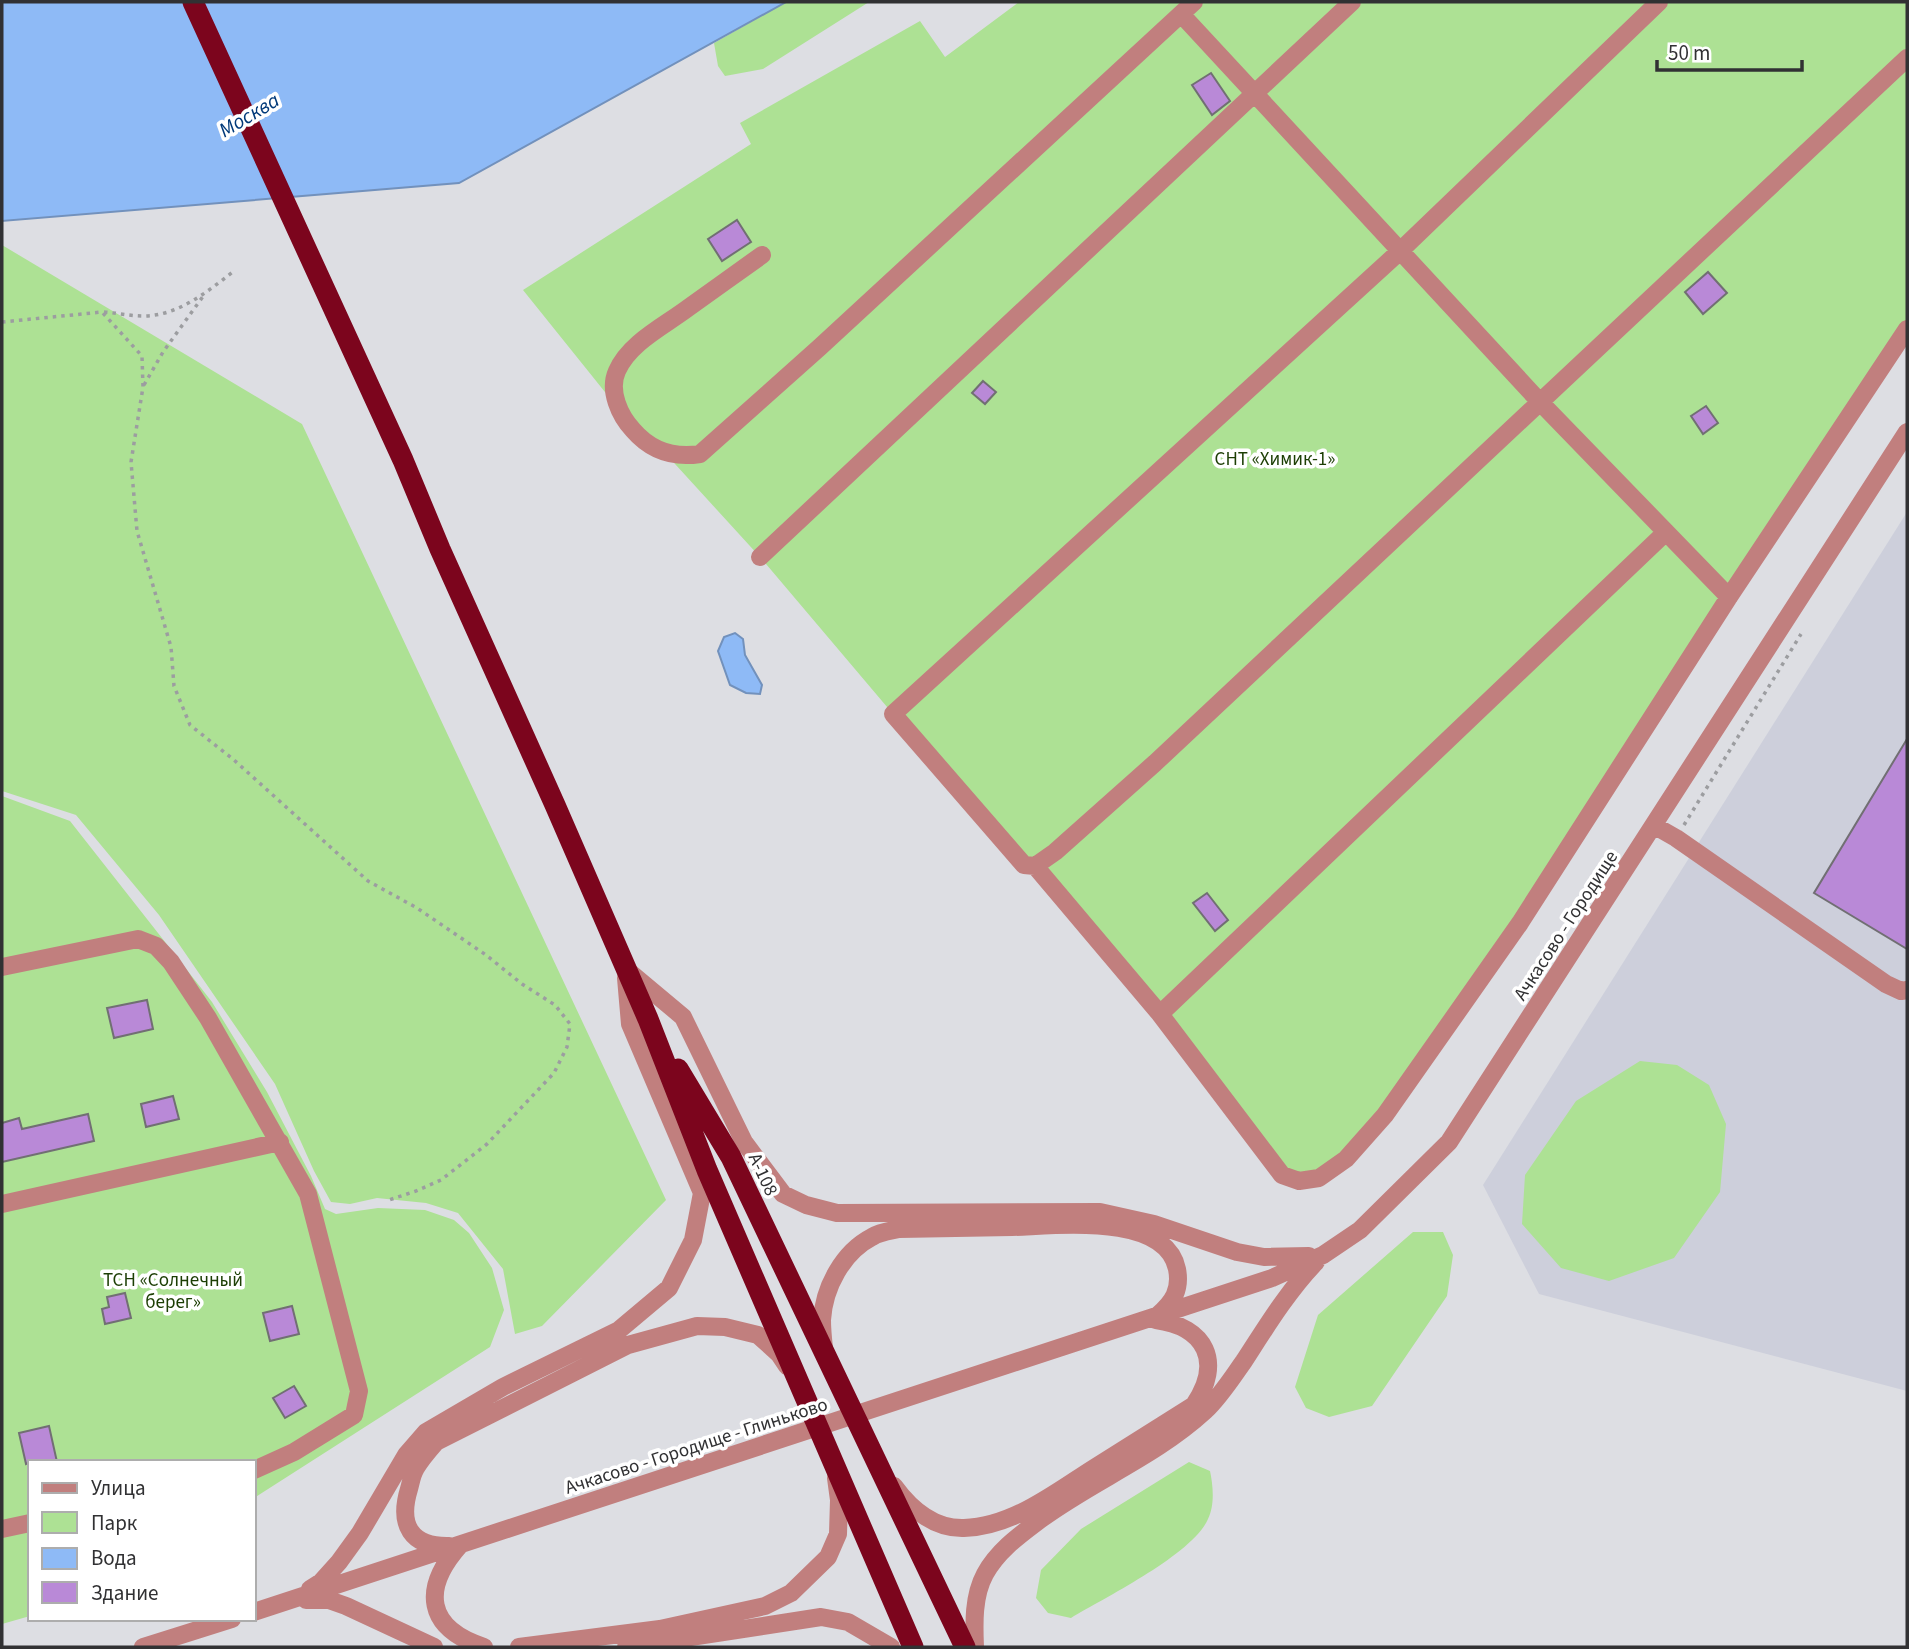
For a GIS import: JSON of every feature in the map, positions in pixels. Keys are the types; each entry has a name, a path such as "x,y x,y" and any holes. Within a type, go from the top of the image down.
{"highway":[{"name":"А-108","path":"193,2 403,460 555,805 648,1019 707,1170 913,1647"},
{"name":"А-108","path":"648,1019 731,1157 965,1647"}],"street":[{"path":"760,557 1352,2"},
{"path":"1659,2 1399,252 893,715 1024,865 1035,866 1055,852 1155,763 1907,58"},
{"path":"762,255 634,347 616,373 617,408 632,429 665,453 682,457 700,454 831,338 1188,8 1254,93 1399,252 1729,597"},
{"path":"1035,866 1160,1014 1282,1175 1299,1181 1319,1178 1346,1159 1385,1115 1520,923 1729,597 1907,329"},
{"name":"Ачкасово - Городище","path":"1152,1319 1272,1278 1323,1255 1360,1230 1449,1142 1906,433"},
{"path":"1160,1014 1665,532"},
{"path":"1655,826 1886,984 1901,991 1907,989"},
{"path":"2,967 138,939 156,946 171,962 208,1018 308,1194 359,1391 354,1415 295,1452 256,1469"},
{"path":"625,969 683,1017 744,1142 783,1194 806,1205 837,1213 1100,1212 1154,1224 1237,1252 1264,1257 1323,1255"},
{"path":"292,1600 321,1582 339,1562 406,1455 426,1432 503,1387 619,1330 669,1288 693,1240 702,1193 630,1024 625,969"},
{"path":"2,1204 280,1142"},
{"path":"825,1355 822,1319 827,1293 835,1275 852,1249 874,1235 899,1229 1101,1225 1153,1238 1164,1245 1172,1255 1178,1280 1172,1303 1152,1319"},
{"path":"975,1647 974,1626 978,1593 985,1575 1007,1544 1054,1509 1180,1431 1207,1409 1299,1279 1323,1255"},
{"path":"874,1459 907,1503 929,1520 962,1528 990,1525 1033,1506 1194,1405 1202,1394 1208,1377 1208,1360 1198,1338 1176,1323 1152,1319"},
{"name":"Ачкасово - Городище - Глиньково","path":"256,1611 1152,1319"},
{"path":"460,1545 430,1546 412,1535 405,1518 405,1502 414,1470 436,1442 628,1345 697,1326 724,1327 758,1335 779,1354 800,1385"},
{"path":"519,1647 660,1629 765,1605 791,1593 828,1558 838,1534 839,1500 834,1468"},
{"path":"2,1529 28,1522"},
{"path":"460,1545 444,1563 435,1585 435,1605 441,1618 454,1633 468,1642 484,1647"},
{"path":"292,1600 329,1600 434,1647"},
{"path":"626,1647 821,1617 848,1622 891,1647"},
{"path":"143,1647 226,1621"}],"path":[{"path":"2,323 102,312 144,316 174,310 205,293 234,271"},
{"path":"143,387 163,352 205,293"},
{"path":"102,312 142,356 143,387 131,462 137,531 171,647 174,686 190,725 234,760 368,881 417,908 486,955 522,984 555,1005 569,1024 567,1047 554,1073 487,1144 441,1180 389,1200"},
{"path":"1676,838 1805,627"}],"shaded area":[{"path":"1907,512 1907,1391 1539,1294 1483,1185"}],"green space":[{"path":"786,2 869,2 763,69 725,76 718,66 714,43"},
{"name":"СНТ «Химик-1»","path":"1019,2 1907,2 1907,329 1385,1115 1319,1178 1282,1175 1160,1014 893,714 760,557 665,453 617,407 523,290 751,144 740,123 920,21 945,57"},
{"path":"2,245 302,424 666,1200 542,1326 515,1334 503,1269 458,1213 426,1203 377,1198 350,1204 331,1202 275,1084 159,915 76,815 2,791"},
{"name":"ТСН «Солнечный берег»","path":"2,796 70,821 212,1002 267,1092 311,1176 325,1209 336,1214 378,1208 425,1210 454,1220 469,1233 492,1268 504,1310 490,1347 256,1497 256,1460 28,1460 28,1617 2,1624"},
{"path":"1640,1061 1677,1065 1709,1085 1726,1124 1720,1192 1674,1258 1609,1281 1561,1268 1522,1224 1525,1175 1576,1101"},
{"path":"1413,1232 1443,1232 1453,1255 1447,1296 1372,1406 1329,1417 1306,1408 1295,1387 1318,1315"},
{"path":"1189,1462 1210,1471 1212,1482 1210,1513 1199,1532 1147,1574 1071,1618 1048,1613 1036,1598 1041,1570 1081,1529"}],"water":[{"name":"Москва","path":"2,2 786,2 459,183 2,221"},
{"path":"735,633 743,639 745,655 762,685 760,694 746,693 730,685 718,651 724,637"}],"building":[{"path":"1211,73 1230,101 1212,115 1192,85"},
{"path":"737,220 751,242 722,261 708,239"},
{"path":"1708,272 1727,293 1703,314 1685,292"},
{"path":"983,381 996,392 985,404 972,393"},
{"path":"1706,406 1718,423 1703,434 1691,416"},
{"path":"1907,739 1907,949 1814,893"},
{"path":"1207,893 1228,920 1215,931 1193,903"},
{"path":"147,1000 153,1029 114,1038 107,1008"},
{"path":"173,1096 179,1119 146,1127 141,1104"},
{"path":"88,1114 94,1141 2,1162 2,1123 19,1118 22,1129"},
{"path":"125,1293 131,1318 105,1324 102,1309 109,1307 107,1297"},
{"path":"292,1306 299,1334 270,1341 263,1313"},
{"path":"294,1386 306,1406 285,1418 273,1398"},
{"path":"49,1426 57,1460 28,1460 26,1464 19,1433"}]}
